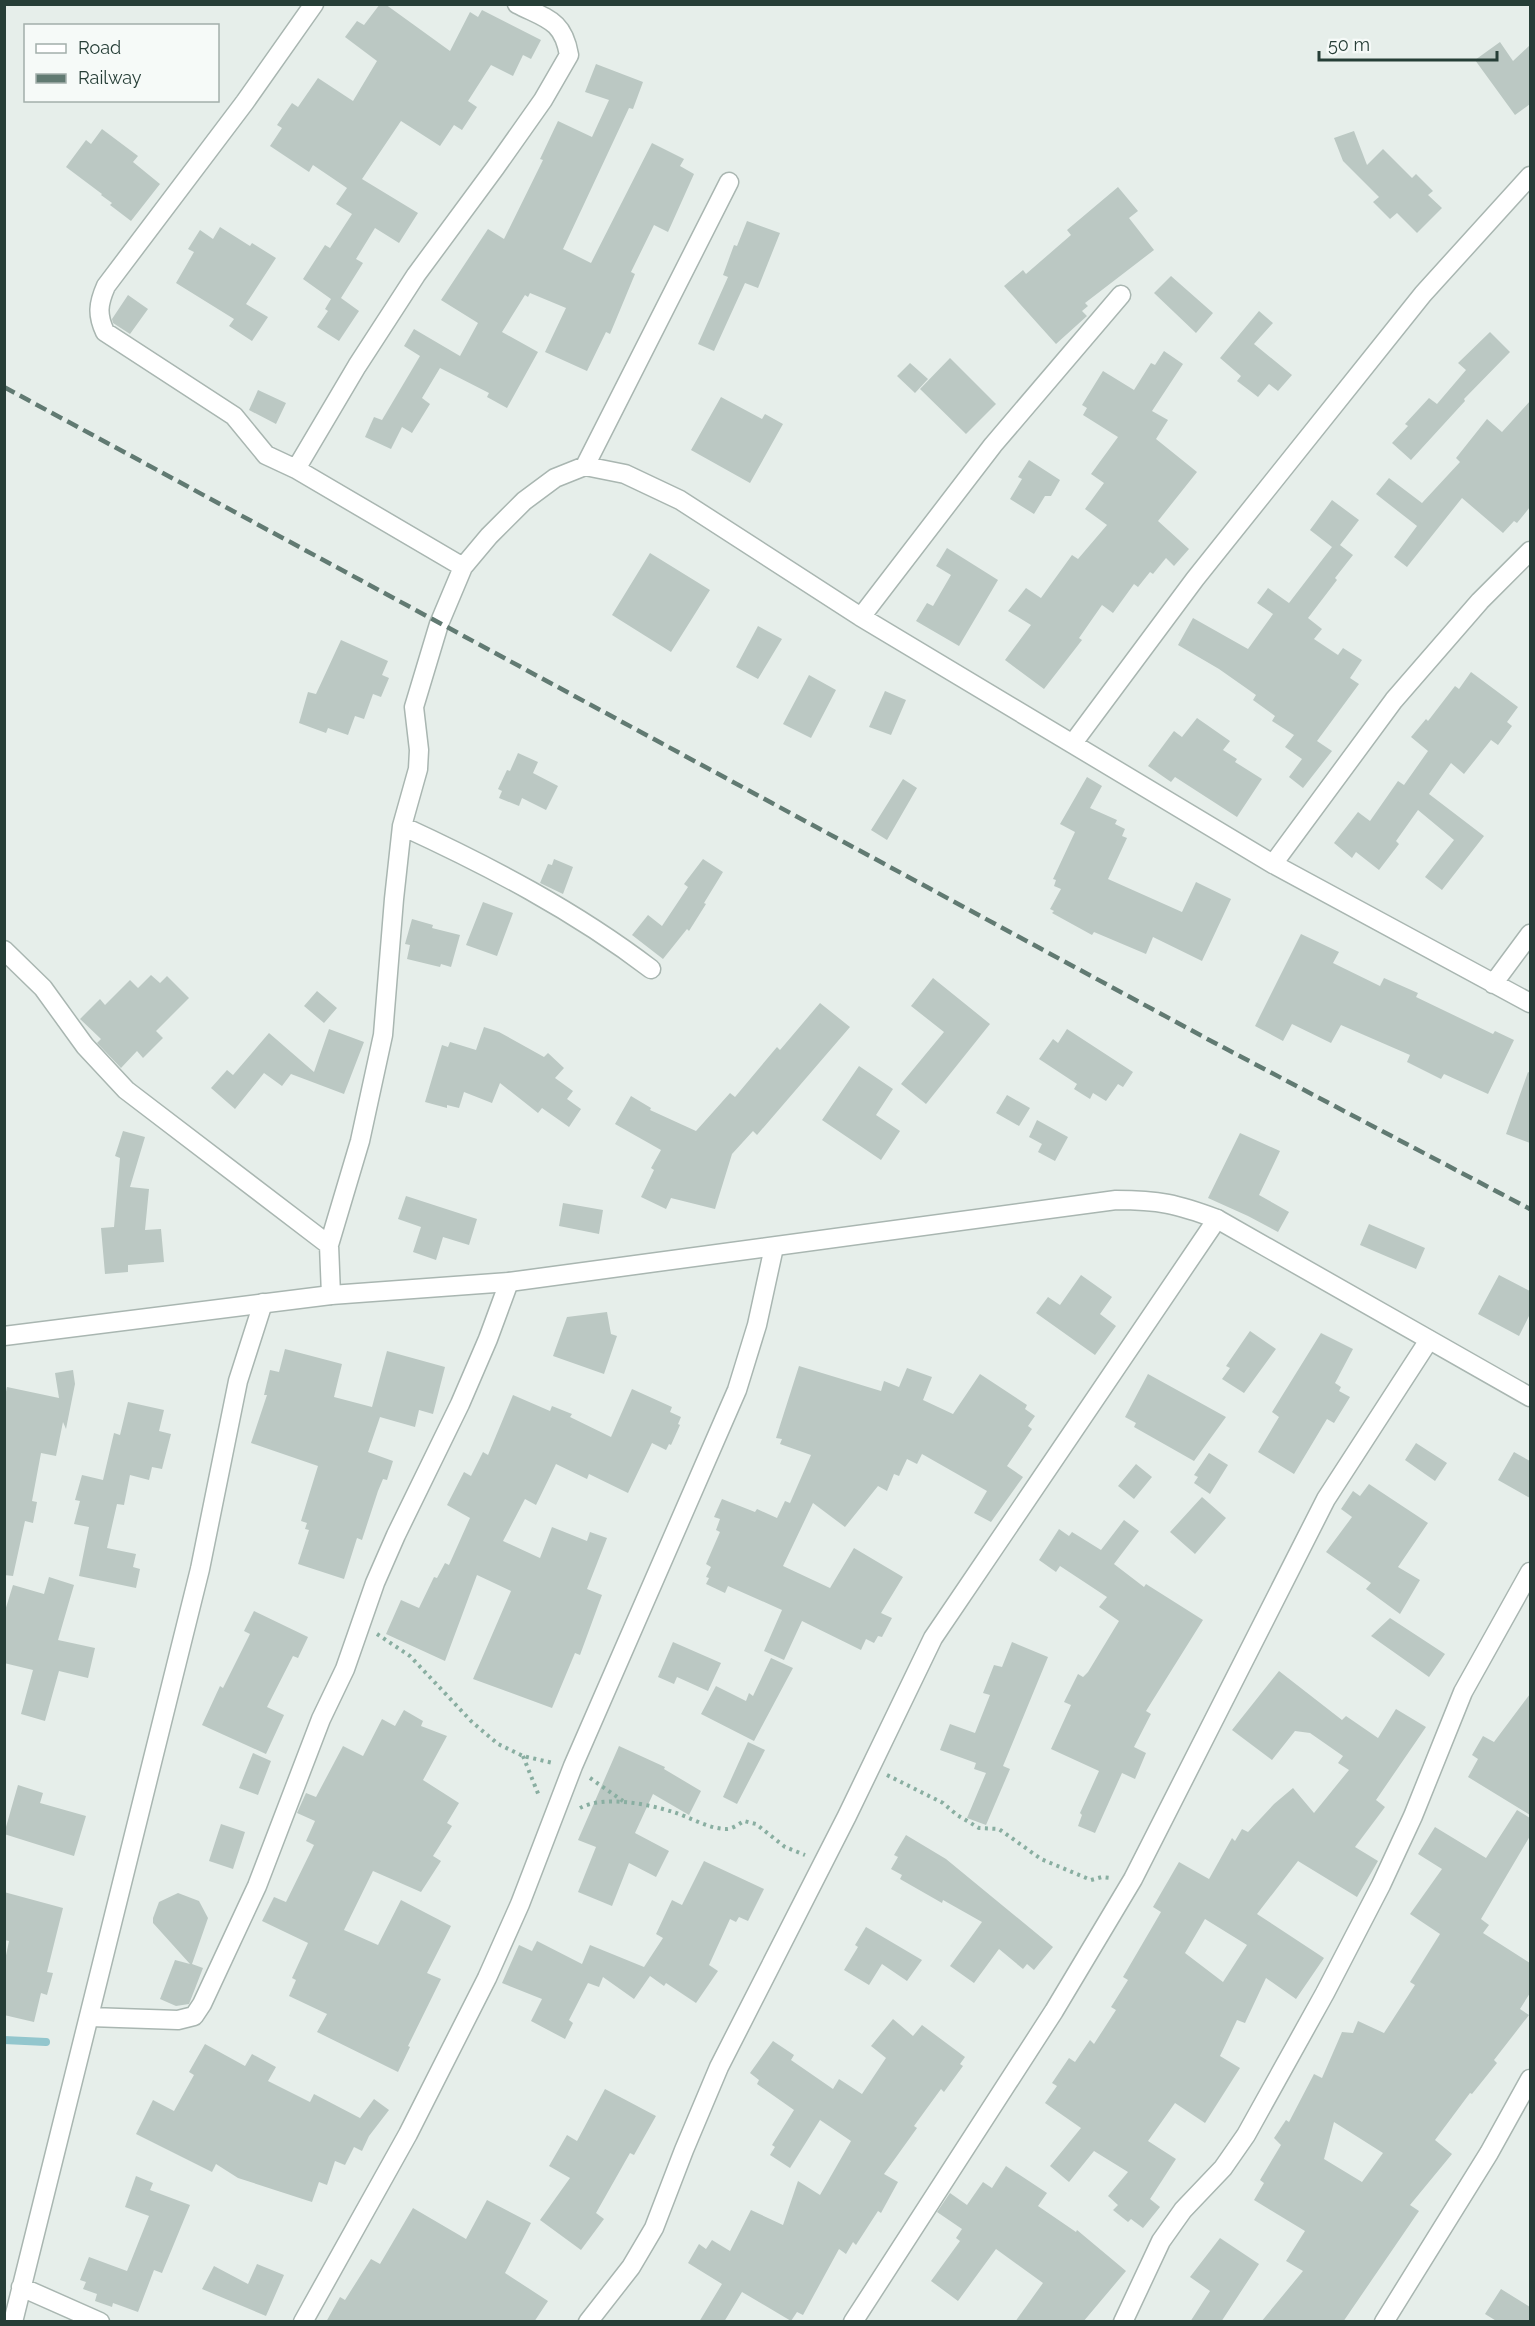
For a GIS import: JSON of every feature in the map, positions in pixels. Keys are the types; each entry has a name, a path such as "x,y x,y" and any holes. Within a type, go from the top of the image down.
{"street":[{"path":"314,4 245,102 106,286 99,302 99,319 105,333 234,416 266,455 296,469 463,567"},
{"path":"296,469 351,376 416,275 543,99 569,55 566,37 556,24 518,4"},
{"path":"1073,743 1195,579 1423,294 1530,176"},
{"path":"585,466 729,182"},
{"path":"861,617 993,445 1121,295"},
{"path":"330,1295 329,1245 360,1141 383,1035 402,826 418,769 419,750 414,707 439,624 463,567 489,536 524,501 555,478 585,466 625,474 680,500 861,617 1273,864 1530,1003"},
{"path":"1273,864 1394,700 1480,601 1530,551"},
{"path":"402,826 450,848 578,918 651,969"},
{"path":"1493,984 1530,934"},
{"path":"4,950 43,988 85,1046 126,1090 329,1245"},
{"path":"4,1336 330,1295 509,1282 1116,1200 1149,1200 1180,1205 1217,1220 1530,1397"},
{"path":"588,2322 632,2267 654,2228 719,2067 847,1816 933,1638 1217,1220"},
{"path":"303,2322 449,2056 488,1978 573,1766 738,1390 758,1324 774,1246"},
{"path":"90,2017 178,2020 194,2016 198,2010 257,1886 321,1719 345,1669 375,1583 484,1350 509,1282"},
{"path":"13,2322 200,1569 238,1381 263,1303"},
{"path":"853,2322 1054,2011 1133,1879 1326,1499 1429,1340"},
{"path":"1123,2322 1161,2241 1183,2210 1223,2168 1246,2135 1319,2003 1413,1816 1463,1692 1530,1572"},
{"path":"1384,2322 1488,2153 1530,2079"},
{"path":"21,2287 100,2322"}],"path":[{"path":"362,1623 410,1656 472,1722 498,1744 523,1756 573,1766 624,1801"},
{"path":"523,1756 551,1825 586,1805 624,1801 729,1829 744,1821 756,1824 785,1847 822,1862"},
{"path":"871,1766 943,1803 957,1815 979,1828 999,1829 1041,1859 1091,1881 1102,1877 1133,1879"}],"building":[{"path":"380,4 385,4 450,51 470,12 478,17 482,10 541,40 531,59 523,55 513,76 491,65 468,101 477,107 462,130 454,125 440,146 401,121 362,179 418,213 399,243 375,228 356,259 363,263 341,298 359,311 339,341 317,327 328,311 325,309 331,299 303,279 325,245 330,248 352,214 336,204 347,188 313,165 309,172 270,146 282,128 277,125 292,103 298,107 318,78 353,101 377,61 345,37 357,21 364,25"},
{"path":"1500,42 1513,61 1530,45 1530,104 1515,115 1475,60"},
{"path":"596,64 643,82 633,109 629,108 563,249 591,263 652,143 684,159 680,166 694,174 668,232 654,225 631,272 635,274 610,334 606,332 587,371 545,352 566,308 530,293 528,297 525,295 502,332 538,352 507,408 487,397 489,393 440,368 422,398 430,404 412,433 402,427 391,449 365,437 374,417 382,420 420,356 404,346 414,329 460,356 478,323 441,300 488,229 504,239 543,160 540,159 558,121 592,137 609,100 585,92"},
{"path":"102,129 138,156 133,162 160,184 131,221 110,205 112,203 102,194 66,167 86,140 91,144"},
{"path":"1354,131 1367,165 1383,149 1412,178 1416,174 1433,191 1428,195 1442,208 1417,233 1397,213 1390,219 1373,202 1379,197 1343,161 1334,138"},
{"path":"1118,187 1138,211 1129,218 1154,250 1085,303 1088,306 1082,311 1087,316 1056,344 1004,286 1023,270 1026,274 1071,235 1067,230"},
{"path":"747,221 780,233 758,288 745,283 714,351 698,344 728,277 723,275 734,245 737,246"},
{"path":"220,227 250,246 252,243 276,258 246,304 268,317 252,341 229,326 234,319 176,283 194,252 188,249 200,230 213,239"},
{"path":"1171,276 1213,313 1196,333 1154,293"},
{"path":"128,295 148,309 130,334 113,323 112,319"},
{"path":"1259,311 1273,323 1254,344 1292,375 1278,391 1269,384 1258,397 1237,381 1241,376 1220,358"},
{"path":"1490,332 1510,352 1464,399 1465,401 1411,460 1392,443 1408,426 1405,424 1429,398 1437,404 1466,370 1458,363"},
{"path":"1164,351 1183,364 1152,411 1168,420 1156,439 1197,472 1158,521 1189,549 1174,566 1166,558 1138,587 1134,584 1113,613 1102,605 1079,638 1082,640 1044,689 1005,660 1031,625 1008,611 1026,588 1041,598 1072,555 1078,559 1107,525 1085,509 1104,483 1091,474 1118,437 1083,415 1087,408 1082,405 1103,371 1134,390 1151,363 1155,365"},
{"path":"950,358 996,404 966,434 920,389"},
{"path":"910,363 928,379 915,393 897,376"},
{"path":"258,390 286,403 276,424 249,410"},
{"path":"721,397 762,419 765,414 783,424 750,483 691,450"},
{"path":"1530,401 1530,507 1517,523 1514,521 1503,533 1462,498 1407,567 1394,557 1417,526 1376,494 1389,478 1422,503 1460,462 1456,458 1487,419 1502,432"},
{"path":"1029,460 1060,480 1051,496 1045,496 1034,514 1010,499 1022,479 1018,477"},
{"path":"1332,500 1359,520 1340,545 1353,555 1308,618 1322,629 1314,639 1338,655 1343,648 1362,660 1350,678 1359,684 1317,741 1332,751 1303,788 1289,777 1302,759 1285,747 1294,735 1272,721 1275,716 1253,700 1256,695 1219,669 1178,645 1193,618 1248,649 1273,614 1257,603 1268,588 1289,603 1332,547 1310,530"},
{"path":"947,548 998,580 959,646 916,621 927,603 933,606 951,575 936,566"},
{"path":"650,553 710,590 671,652 612,615"},
{"path":"758,626 782,639 758,679 736,667"},
{"path":"341,640 388,661 382,675 389,678 381,697 373,694 364,719 355,716 348,735 328,728 326,733 299,723 308,692 316,694"},
{"path":"1471,672 1518,707 1507,722 1512,726 1498,745 1491,740 1464,774 1451,763 1429,794 1484,836 1442,890 1425,877 1454,840 1418,810 1396,841 1399,844 1379,870 1356,852 1352,858 1334,843 1358,812 1370,821 1398,781 1404,785 1428,751 1411,737 1426,719 1428,721 1455,686 1459,689"},
{"path":"809,675 836,690 811,738 783,724"},
{"path":"885,691 906,700 891,735 869,727"},
{"path":"1197,718 1230,741 1223,750 1237,759 1235,762 1262,779 1237,817 1175,777 1171,782 1148,766 1174,731 1182,737"},
{"path":"518,753 538,762 533,773 558,786 546,810 522,798 519,806 499,798 502,791 498,789"},
{"path":"1087,777 1102,786 1090,808 1117,820 1115,824 1125,829 1122,836 1127,838 1108,879 1182,912 1196,882 1231,899 1202,961 1153,937 1146,954 1094,932 1092,935 1052,913 1054,911 1050,909 1061,889 1054,886 1056,880 1053,879 1075,832 1060,824"},
{"path":"903,779 917,788 887,840 871,830"},
{"path":"554,859 573,867 563,894 540,883 548,864 552,865"},
{"path":"703,859 723,872 689,931 687,929 663,959 632,935 648,915 662,926 688,887 684,884"},
{"path":"483,902 513,913 497,956 466,945"},
{"path":"412,919 433,925 432,928 460,935 451,967 441,964 440,967 407,959 410,945 405,944"},
{"path":"1301,934 1339,952 1333,963 1380,986 1384,978 1418,993 1416,997 1493,1034 1495,1031 1514,1040 1488,1094 1444,1074 1441,1079 1407,1062 1410,1055 1341,1025 1331,1043 1292,1024 1283,1041 1255,1026"},
{"path":"151,975 160,983 167,976 189,998 156,1031 163,1038 143,1058 137,1051 121,1068 97,1043 101,1039 80,1019 100,999 105,1005 130,980 138,988"},
{"path":"933,978 990,1024 926,1104 901,1084 944,1032 911,1006"},
{"path":"317,991 337,1008 324,1023 304,1006"},
{"path":"820,1003 850,1027 757,1135 753,1131 732,1154 715,1209 671,1198 666,1209 641,1197 654,1170 651,1168 661,1150 615,1124 631,1096 651,1108 650,1110 696,1131 730,1093 735,1097 777,1047 780,1050"},
{"path":"484,1027 499,1032 544,1057 548,1053 564,1068 555,1078 573,1091 567,1099 581,1109 569,1127 542,1108 538,1113 500,1083 492,1103 464,1092 459,1108 447,1105 447,1108 425,1102 442,1045 448,1047 450,1042 476,1050"},
{"path":"329,1029 364,1042 344,1094 291,1074 282,1086 264,1073 235,1109 211,1088 227,1070 233,1075 269,1033 314,1072"},
{"path":"1067,1029 1133,1072 1123,1087 1118,1084 1106,1101 1093,1093 1090,1099 1074,1089 1077,1084 1039,1059 1053,1039 1058,1043"},
{"path":"859,1066 893,1089 876,1115 900,1131 881,1160 822,1120"},
{"path":"1528,1072 1530,1073 1530,1143 1506,1134"},
{"path":"1007,1095 1030,1108 1019,1126 996,1113"},
{"path":"1037,1120 1068,1137 1055,1161 1038,1152 1042,1144 1029,1137"},
{"path":"123,1131 145,1137 130,1187 149,1189 145,1230 161,1229 164,1262 128,1265 128,1272 105,1274 101,1228 114,1227 120,1158 115,1156"},
{"path":"1240,1133 1280,1151 1259,1195 1289,1212 1278,1232 1208,1198"},
{"path":"406,1196 477,1219 469,1245 443,1237 436,1260 413,1252 421,1227 398,1219"},
{"path":"563,1203 603,1210 599,1234 559,1226"},
{"path":"1369,1224 1425,1248 1416,1269 1360,1245"},
{"path":"1081,1275 1112,1297 1100,1314 1116,1326 1095,1355 1036,1313 1048,1297 1060,1305"},
{"path":"1499,1275 1530,1291 1530,1314 1519,1336 1478,1314"},
{"path":"607,1312 611,1334 617,1336 604,1374 553,1356 567,1317"},
{"path":"1250,1331 1276,1349 1244,1393 1222,1379 1230,1368 1226,1366"},
{"path":"1321,1333 1353,1349 1335,1383 1341,1387 1339,1391 1350,1397 1334,1423 1327,1419 1294,1474 1258,1452 1279,1417 1272,1412"},
{"path":"285,1349 342,1364 334,1397 372,1407 387,1351 445,1367 433,1414 419,1410 415,1427 380,1417 368,1452 393,1461 387,1480 383,1479 378,1491 362,1540 357,1538 344,1579 298,1564 309,1530 305,1529 307,1523 301,1521 318,1466 251,1443 267,1395 264,1395 270,1370 279,1372"},
{"path":"799,1366 881,1391 884,1381 899,1387 907,1368 932,1377 923,1400 953,1414 980,1374 1027,1405 1025,1409 1035,1416 1028,1426 1032,1429 1007,1466 1023,1477 991,1522 974,1513 987,1491 922,1454 917,1464 907,1459 899,1476 894,1474 887,1491 878,1486 845,1527 813,1503 783,1566 830,1588 854,1548 903,1577 881,1613 892,1618 882,1637 878,1636 874,1643 866,1639 861,1650 802,1621 784,1660 764,1651 782,1610 728,1586 725,1593 706,1584 709,1578 706,1577 711,1567 706,1564 720,1532 716,1530 720,1519 714,1517 722,1499 755,1512 757,1509 777,1518 785,1501 790,1503 811,1455 780,1444 782,1439 776,1438"},
{"path":"73,1370 75,1384 66,1429 63,1422 56,1456 41,1453 32,1501 37,1502 33,1523 25,1521 13,1576 4,1575 4,1401 7,1387 59,1398 55,1373"},
{"path":"1148,1374 1226,1417 1194,1461 1134,1427 1136,1423 1125,1417"},
{"path":"632,1389 672,1407 670,1412 681,1417 671,1445 669,1444 666,1450 652,1443 628,1493 589,1474 587,1479 556,1464 536,1505 525,1499 503,1541 540,1558 552,1527 587,1541 590,1532 607,1538 587,1589 602,1595 580,1655 575,1653 552,1708 473,1679 511,1591 477,1575 445,1661 386,1634 401,1600 419,1608 434,1577 437,1578 445,1563 449,1565 470,1518 447,1505 464,1472 471,1476 483,1452 488,1455 513,1395 550,1411 552,1406 572,1414 570,1417 611,1437"},
{"path":"128,1402 164,1410 159,1431 171,1434 162,1469 152,1467 149,1480 130,1475 124,1505 117,1504 107,1548 136,1554 133,1567 140,1569 136,1588 79,1576 89,1527 74,1524 80,1501 75,1500 82,1475 103,1480 114,1433 120,1435"},
{"path":"1416,1443 1447,1463 1435,1481 1405,1460"},
{"path":"1514,1452 1530,1461 1530,1498 1498,1480"},
{"path":"1209,1453 1228,1465 1210,1494 1194,1483 1198,1477 1194,1475"},
{"path":"1136,1464 1152,1477 1134,1499 1118,1486"},
{"path":"1369,1484 1428,1523 1398,1567 1420,1580 1400,1614 1366,1589 1371,1583 1326,1552 1352,1517 1341,1509 1353,1491 1360,1496"},
{"path":"1202,1497 1226,1518 1195,1554 1170,1532"},
{"path":"1124,1520 1139,1531 1114,1564 1144,1587 1146,1584 1203,1620 1146,1711 1151,1714 1134,1747 1146,1753 1135,1779 1122,1773 1095,1833 1078,1826 1082,1815 1080,1813 1099,1771 1051,1749 1071,1705 1064,1702 1078,1674 1083,1677 1088,1672 1119,1621 1099,1607 1107,1597 1060,1566 1056,1572 1039,1560 1059,1529 1069,1536 1072,1532 1101,1550"},
{"path":"49,1577 74,1585 58,1640 95,1648 88,1678 59,1671 45,1721 21,1714 33,1670 4,1663 4,1614 13,1585 44,1594"},
{"path":"254,1611 308,1637 298,1658 293,1656 267,1707 284,1715 266,1754 202,1725 220,1686 223,1688 250,1634 244,1631"},
{"path":"1390,1618 1445,1654 1429,1677 1371,1636"},
{"path":"673,1642 721,1663 708,1691 677,1677 674,1684 658,1677"},
{"path":"1012,1642 1048,1657 1003,1766 1010,1769 986,1825 967,1818 986,1773 974,1769 976,1763 940,1750 950,1724 975,1733 990,1695 983,1693 994,1665 1002,1667"},
{"path":"771,1658 793,1668 754,1741 701,1714 716,1686 746,1701 749,1693 753,1696"},
{"path":"1279,1671 1342,1720 1346,1716 1378,1738 1396,1709 1426,1727 1376,1800 1385,1807 1355,1847 1378,1861 1357,1897 1298,1861 1257,1914 1324,1958 1296,1999 1266,1978 1245,2023 1237,2020 1220,2056 1240,2068 1205,2123 1175,2103 1148,2141 1176,2159 1150,2199 1160,2207 1143,2228 1131,2219 1128,2222 1113,2210 1118,2205 1108,2196 1128,2172 1094,2151 1069,2182 1050,2166 1081,2128 1045,2103 1057,2086 1052,2083 1069,2058 1075,2062 1090,2040 1094,2044 1116,2010 1111,2007 1128,1980 1123,1977 1161,1912 1153,1907 1179,1862 1209,1879 1232,1838 1235,1841 1242,1829 1248,1832 1274,1804 1293,1788 1314,1813 1349,1770 1338,1763 1343,1756 1310,1733 1295,1731 1272,1760 1232,1730","holes":["1205,1919 1247,1945 1223,1982 1185,1953"]},
{"path":"1530,1694 1530,1815 1468,1777 1478,1759 1472,1755 1483,1736 1494,1742"},
{"path":"404,1710 423,1721 421,1726 447,1736 423,1780 459,1803 447,1823 452,1826 433,1856 441,1861 421,1892 373,1871 344,1930 378,1945 401,1900 451,1926 427,1973 441,1979 408,2046 410,2047 398,2072 317,2032 327,2014 289,1996 296,1980 292,1978 308,1943 262,1921 274,1897 286,1902 314,1845 306,1841 315,1821 297,1813 306,1793 316,1797 343,1746 363,1756 382,1719 395,1726"},
{"path":"748,1742 765,1750 737,1804 723,1797"},
{"path":"619,1746 665,1767 664,1769 701,1791 689,1815 653,1794 635,1833 669,1851 656,1877 629,1863 612,1906 578,1892 596,1847 578,1840"},
{"path":"253,1753 271,1761 258,1795 239,1788"},
{"path":"18,1785 43,1793 40,1803 86,1816 74,1856 4,1834"},
{"path":"1517,1810 1530,1818 1530,1836 1481,1919 1489,1925 1483,1933 1530,1963 1530,1993 1520,2009 1529,2015 1494,2060 1497,2063 1472,2094 1470,2093 1435,2140 1452,2154 1410,2205 1419,2211 1343,2322 1261,2322 1303,2271 1286,2261 1305,2231 1254,2200 1264,2183 1260,2180 1281,2145 1274,2138 1286,2120 1289,2122 1314,2074 1322,2078 1342,2032 1353,2033 1358,2021 1384,2033 1415,1985 1410,1982 1440,1934 1410,1914 1442,1869 1418,1854 1435,1827 1486,1858","holes":["1334,2122 1383,2153 1362,2182 1324,2159"]},
{"path":"221,1824 245,1832 233,1869 209,1861"},
{"path":"906,1835 946,1859 1053,1947 1034,1970 1027,1964 1023,1969 999,1949 974,1983 950,1966 982,1922 900,1879 902,1875 891,1869 898,1857 894,1855"},
{"path":"704,1861 764,1889 748,1921 739,1917 736,1922 730,1919 709,1965 718,1971 696,2003 666,1983 664,1986 650,1976 634,1999 603,1977 599,1987 588,1983 569,2020 573,2023 565,2039 531,2021 542,1999 502,1983 519,1945 532,1951 537,1941 582,1964 590,1945 644,1967 663,1938 656,1934 672,1900 682,1905"},
{"path":"4,1892 63,1908 47,1972 53,1973 47,1995 41,1993 34,2022 4,2015 4,1965 9,1941 4,1940"},
{"path":"178,1893 199,1901 208,1918 192,1964 203,1968 189,2004 176,2006 160,1999 175,1960 190,1964 153,1923 153,1918 159,1902"},
{"path":"866,1927 922,1960 907,1981 882,1964 869,1985 844,1970 858,1947 855,1945"},
{"path":"893,2019 913,2036 922,2025 965,2057 960,2064 963,2066 944,2092 941,2089 914,2126 917,2128 884,2174 898,2182 881,2213 878,2211 856,2245 853,2242 846,2254 839,2249 803,2315 797,2312 791,2321 742,2292 724,2322 699,2322 722,2284 688,2263 699,2244 706,2249 712,2240 730,2251 751,2210 783,2225 798,2181 820,2195 851,2141 820,2120 790,2168 770,2155 775,2147 772,2145 794,2110 757,2084 759,2080 750,2073 773,2041 794,2055 791,2060 833,2089 839,2079 862,2094 886,2058 871,2046"},
{"path":"205,2044 245,2066 252,2054 276,2067 268,2081 310,2102 314,2094 360,2118 374,2099 389,2110 369,2136 362,2151 354,2147 345,2165 335,2161 327,2185 319,2182 312,2202 238,2178 216,2164 212,2172 136,2134 153,2100 174,2111 194,2075 189,2072"},
{"path":"605,2089 656,2116 634,2155 630,2153 596,2213 604,2219 581,2250 540,2220 570,2178 549,2166 567,2135 577,2141"},
{"path":"1006,2166 1047,2193 1038,2206 1076,2232 1077,2230 1126,2271 1083,2322 1015,2322 1043,2283 996,2249 958,2301 931,2281 960,2241 956,2238 962,2229 937,2212 950,2193 967,2205 983,2182 992,2188"},
{"path":"136,2176 153,2183 150,2190 190,2205 162,2273 154,2270 138,2312 113,2303 112,2307 95,2301 97,2294 83,2289 86,2282 80,2280 89,2257 127,2271 149,2216 125,2207"},
{"path":"487,2200 531,2223 505,2273 548,2301 534,2322 326,2322 340,2297 345,2300 371,2259 380,2264 413,2208 466,2239"},
{"path":"1220,2238 1259,2264 1221,2322 1190,2322 1210,2291 1190,2277"},
{"path":"257,2264 284,2275 266,2316 202,2289 214,2266 248,2284"},
{"path":"1501,2289 1530,2307 1530,2322 1498,2322 1485,2314"}],"waterway":[{"path":"4,2040 46,2042"}],"railway":[{"path":"4,387 1213,1042 1530,1209"}]}
